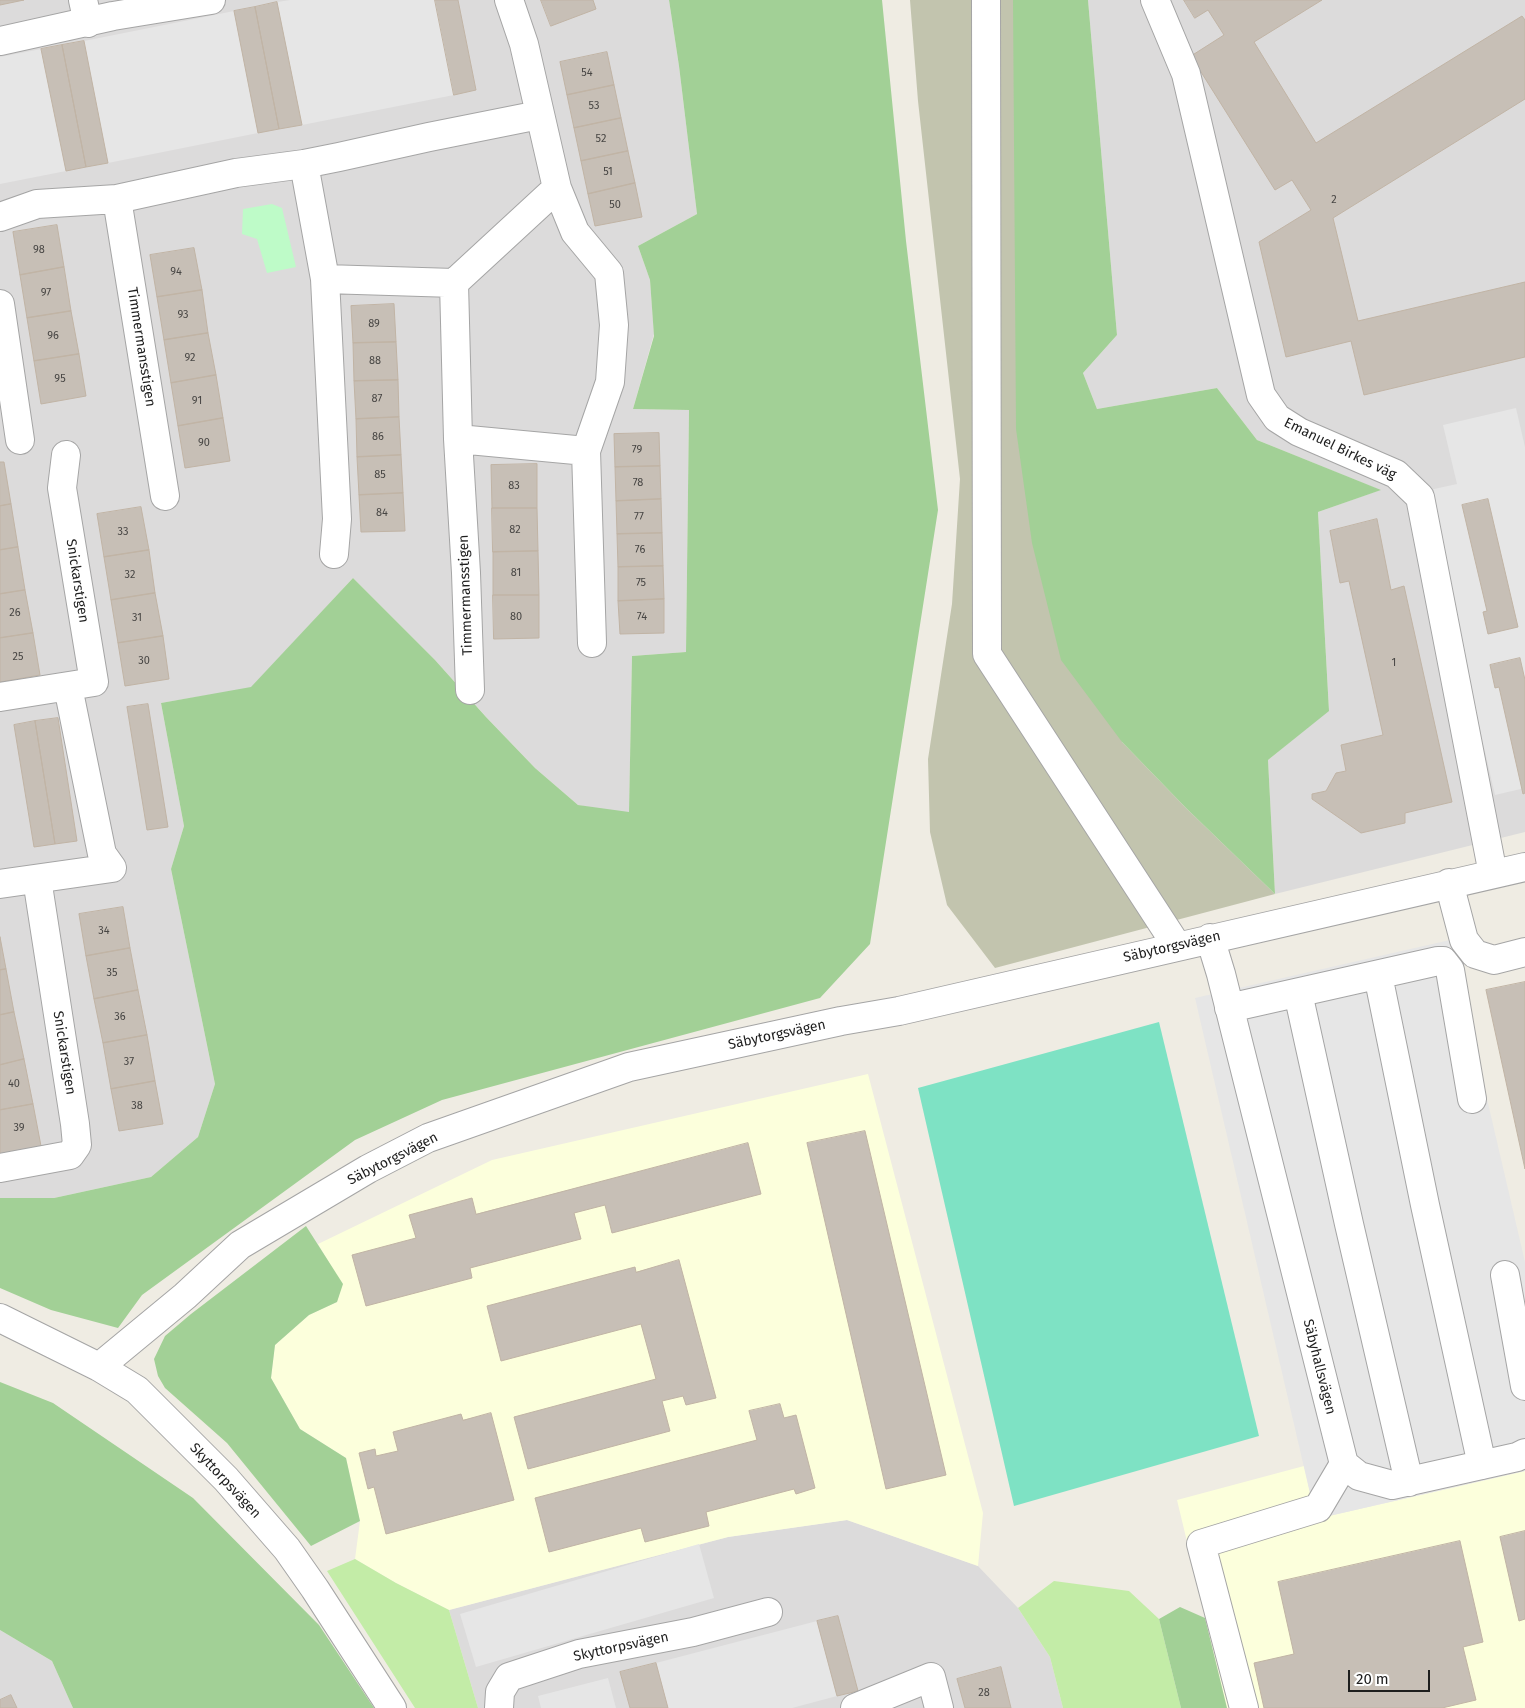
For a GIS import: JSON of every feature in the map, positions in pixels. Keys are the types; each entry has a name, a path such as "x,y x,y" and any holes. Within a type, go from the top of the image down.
{"street":[{"path":"0,41 86,11 113,16 211,0"},
{"path":"509,0 524,44 557,188 575,232 609,273 614,325 610,382 586,451 592,643"},
{"path":"986,0 986,654 1177,946"},
{"name":"Emanuel Birkes väg","path":"1155,0 1186,74 1260,394 1277,418 1299,432 1396,474 1420,497 1489,844 1493,874"},
{"path":"0,217 37,204 117,199 236,173 304,164 539,115"},
{"path":"304,164 325,279 337,519 334,554"},
{"path":"325,279 454,283 557,188"},
{"name":"Timmermansstigen","path":"117,199 165,496"},
{"name":"Timmermansstigen","path":"454,283 458,439 466,573 470,690"},
{"path":"0,304 20,440"},
{"path":"458,439 586,451"},
{"name":"Snickarstigen","path":"0,697 94,682 62,488 66,455"},
{"path":"0,884 112,868 102,854 68,687"},
{"name":"Säbytorgsvägen","path":"99,1367 184,1296 240,1245 368,1169 428,1138 629,1067 841,1021 899,1011 1525,867"},
{"name":"Snickarstigen","path":"0,1168 70,1155 77,1146 37,879"},
{"path":"1449,883 1464,940 1475,954 1494,960 1525,952"},
{"name":"Säbyhallsvägen","path":"1210,938 1344,1464"},
{"path":"1229,1008 1443,961 1450,970 1472,1099"},
{"path":"1378,975 1482,1465"},
{"path":"1298,992 1351,1233 1409,1482"},
{"path":"1505,1275 1525,1386"},
{"name":"Skyttorpsvägen","path":"0,1318 99,1367 137,1390 226,1479 287,1549 392,1708"},
{"path":"1244,1708 1201,1544 1318,1508 1344,1464 1359,1476 1392,1486 1516,1457 1525,1453"},
{"name":"Skyttorpsvägen","path":"499,1708 500,1692 509,1677 579,1654 693,1632 768,1612"},
{"path":"855,1708 931,1677 939,1708"}],"shaded area":[{"path":"0,0 669,0 697,214 638,246 650,280 654,334 633,409 689,410 686,652 632,656 629,815 578,805 535,768 435,660 353,578 251,688 161,703 184,826 171,869 215,1084 198,1137 151,1177 54,1198 0,1198"},
{"path":"290,0 435,0 454,95 302,125 277,2"},
{"path":"910,0 1016,0 1122,742 1186,808 1275,894 995,968 947,905 930,832 928,759 952,604 960,479 918,101"},
{"path":"1088,0 1525,0 1525,832 1275,894 1268,760 1329,710 1318,512 1380,490 1257,440 1217,388 1097,409 1083,373 1117,335"},
{"path":"234,11 258,133 108,163 84,41"},
{"path":"41,49 66,171 0,184 0,57"},
{"path":"1516,408 1525,447 1525,788 1495,795 1425,491 1457,484 1443,425"},
{"path":"1450,940 1525,1262 1525,1471 1316,1519 1195,998"},
{"path":"868,1074 983,1513 978,1566 847,1520 728,1537 449,1610 396,1583 355,1559 360,1521 346,1458 300,1429 271,1378 275,1345 309,1315 337,1302 342,1284 318,1244 492,1160"},
{"path":"1304,1466 1316,1519 1525,1471 1525,1708 1227,1708 1177,1500"},
{"path":"847,1520 978,1566 1018,1608 1050,1657 1063,1708 478,1708 449,1610 728,1537"},
{"path":"699,1544 714,1598 476,1667 460,1614"},
{"path":"817,1621 837,1696 792,1708 668,1708 656,1663"},
{"path":"0,1630 52,1661 73,1708 0,1708"},
{"path":"608,1678 616,1708 541,1708 538,1696"}],"green space":[{"path":"669,0 882,0 906,241 938,510 870,944 820,998 442,1100 355,1140 142,1295 118,1328 51,1310 0,1288 0,1198 54,1198 151,1177 198,1137 215,1084 171,869 184,826 161,703 251,687 353,578 435,660 535,768 578,805 629,812 632,656 686,652 689,410 633,409 654,336 650,280 638,246 697,214"},
{"path":"1013,0 1088,0 1117,335 1083,373 1097,409 1217,388 1257,440 1381,490 1318,512 1329,711 1268,760 1275,894 1186,808 1122,742 1061,660 1032,543 1016,429"},
{"path":"272,204 282,208 296,267 267,273 257,239 242,234 243,209"},
{"path":"1159,1022 1259,1436 1014,1506 918,1088"},
{"path":"306,1226 343,1284 337,1302 309,1315 275,1345 271,1378 300,1429 346,1458 360,1521 311,1546 227,1443 165,1388 158,1376 154,1359 165,1336"},
{"path":"0,1382 53,1403 193,1498 319,1625 374,1708 73,1708 52,1661 0,1630"},
{"path":"355,1559 396,1583 449,1610 478,1708 415,1708 327,1571"},
{"path":"1054,1581 1129,1591 1159,1619 1181,1708 1063,1708 1050,1657 1018,1608"},
{"path":"1180,1607 1205,1618 1227,1708 1181,1708 1159,1619"}],"building":[{"path":"0,0 24,0 0,5"},
{"path":"435,0 458,0 476,90 454,95"},
{"path":"541,0 593,0 596,9 551,26"},
{"path":"1184,0 1322,0 1254,42 1316,143 1522,16 1525,20 1525,99 1333,218 1358,321 1525,282 1525,357 1364,395 1351,341 1286,357 1259,242 1311,210 1292,180 1275,190 1191,56 1224,35 1208,10 1195,18"},
{"path":"277,2 302,125 279,129 255,7"},
{"path":"255,7 279,129 258,133 234,11"},
{"path":"84,41 108,163 86,167 62,45"},
{"path":"62,45 86,167 66,171 41,49"},
{"path":"607,52 614,85 567,95 560,62"},
{"path":"614,85 621,118 574,128 567,95"},
{"path":"621,118 628,151 581,161 574,128"},
{"path":"628,151 635,183 588,194 581,161"},
{"path":"635,183 642,217 595,226 588,194"},
{"path":"57,225 64,267 20,275 13,232"},
{"path":"194,248 202,290 157,297 150,255"},
{"path":"64,267 71,311 27,318 20,275"},
{"path":"202,290 208,333 164,340 157,297"},
{"path":"394,304 396,342 353,343 351,306"},
{"path":"71,311 79,354 34,361 27,318"},
{"path":"208,333 216,375 171,383 164,340"},
{"path":"396,342 398,380 354,381 353,343"},
{"path":"79,354 86,396 41,404 34,361"},
{"path":"216,375 223,418 178,426 171,383"},
{"path":"398,380 399,417 356,419 354,381"},
{"path":"399,417 401,455 357,457 356,419"},
{"path":"223,418 230,461 185,468 178,426"},
{"path":"659,433 660,466 615,467 614,434"},
{"path":"401,455 403,493 359,495 357,457"},
{"path":"0,462 4,462 11,504 0,506"},
{"path":"537,464 537,508 492,508 491,465"},
{"path":"660,466 661,499 616,501 615,467"},
{"path":"403,493 405,531 361,532 359,495"},
{"path":"661,499 662,533 617,534 616,501"},
{"path":"1488,499 1518,627 1488,634 1483,612 1487,611 1462,505"},
{"path":"11,504 18,547 0,550 0,506"},
{"path":"141,507 149,550 104,557 97,514"},
{"path":"492,508 537,508 538,551 493,552"},
{"path":"1377,519 1391,590 1404,586 1452,802 1405,813 1405,823 1361,833 1312,799 1312,794 1326,791 1336,773 1346,771 1341,745 1383,735 1349,581 1340,583 1330,531"},
{"path":"662,533 663,566 618,567 617,534"},
{"path":"18,547 25,590 0,594 0,550"},
{"path":"149,550 155,593 111,600 104,557"},
{"path":"538,551 539,595 493,595 493,552"},
{"path":"663,566 664,599 618,601 618,567"},
{"path":"25,590 33,633 0,638 0,594"},
{"path":"155,593 163,636 118,643 111,600"},
{"path":"493,595 539,595 539,638 494,639"},
{"path":"664,599 664,633 620,634 618,601"},
{"path":"33,633 40,675 0,682 0,638"},
{"path":"163,636 169,679 125,686 118,643"},
{"path":"1520,658 1525,680 1525,793 1523,794 1499,687 1495,688 1490,665"},
{"path":"148,704 168,827 147,830 127,707"},
{"path":"58,718 77,841 55,844 35,721"},
{"path":"35,721 55,844 34,847 14,725"},
{"path":"123,907 130,948 86,956 79,914"},
{"path":"0,937 6,969 0,970"},
{"path":"130,948 138,990 94,999 86,956"},
{"path":"6,969 14,1012 0,1015 0,970"},
{"path":"1525,982 1525,1169 1486,990"},
{"path":"138,990 147,1035 103,1043 94,999"},
{"path":"14,1012 24,1059 0,1065 0,1015"},
{"path":"147,1035 155,1081 111,1089 103,1043"},
{"path":"24,1059 33,1104 0,1110 0,1065"},
{"path":"155,1081 163,1124 119,1131 111,1089"},
{"path":"33,1104 41,1146 0,1154 0,1110"},
{"path":"865,1131 946,1475 886,1489 807,1143"},
{"path":"748,1143 761,1194 612,1233 605,1205 574,1213 581,1239 470,1268 472,1278 366,1306 352,1255 416,1238 409,1215 472,1198 476,1214"},
{"path":"679,1260 716,1398 686,1405 683,1396 662,1401 670,1431 528,1469 514,1417 656,1379 641,1324 501,1361 487,1306 635,1267 636,1272"},
{"path":"780,1404 784,1418 796,1415 815,1488 796,1494 794,1489 706,1512 709,1526 645,1542 641,1528 549,1552 535,1498 757,1440 749,1411"},
{"path":"491,1413 514,1500 386,1534 374,1487 368,1489 359,1453 375,1449 376,1456 398,1451 393,1432 461,1414 463,1420"},
{"path":"1525,1531 1525,1619 1519,1621 1500,1537"},
{"path":"1460,1541 1483,1642 1463,1647 1476,1700 1442,1708 1264,1708 1254,1663 1294,1654 1278,1582"},
{"path":"838,1616 858,1691 837,1696 817,1621"},
{"path":"656,1663 668,1708 630,1708 620,1672"},
{"path":"1001,1667 1011,1708 965,1708 957,1679"},
{"path":"11,1695 17,1708 0,1708 0,1700"}]}
